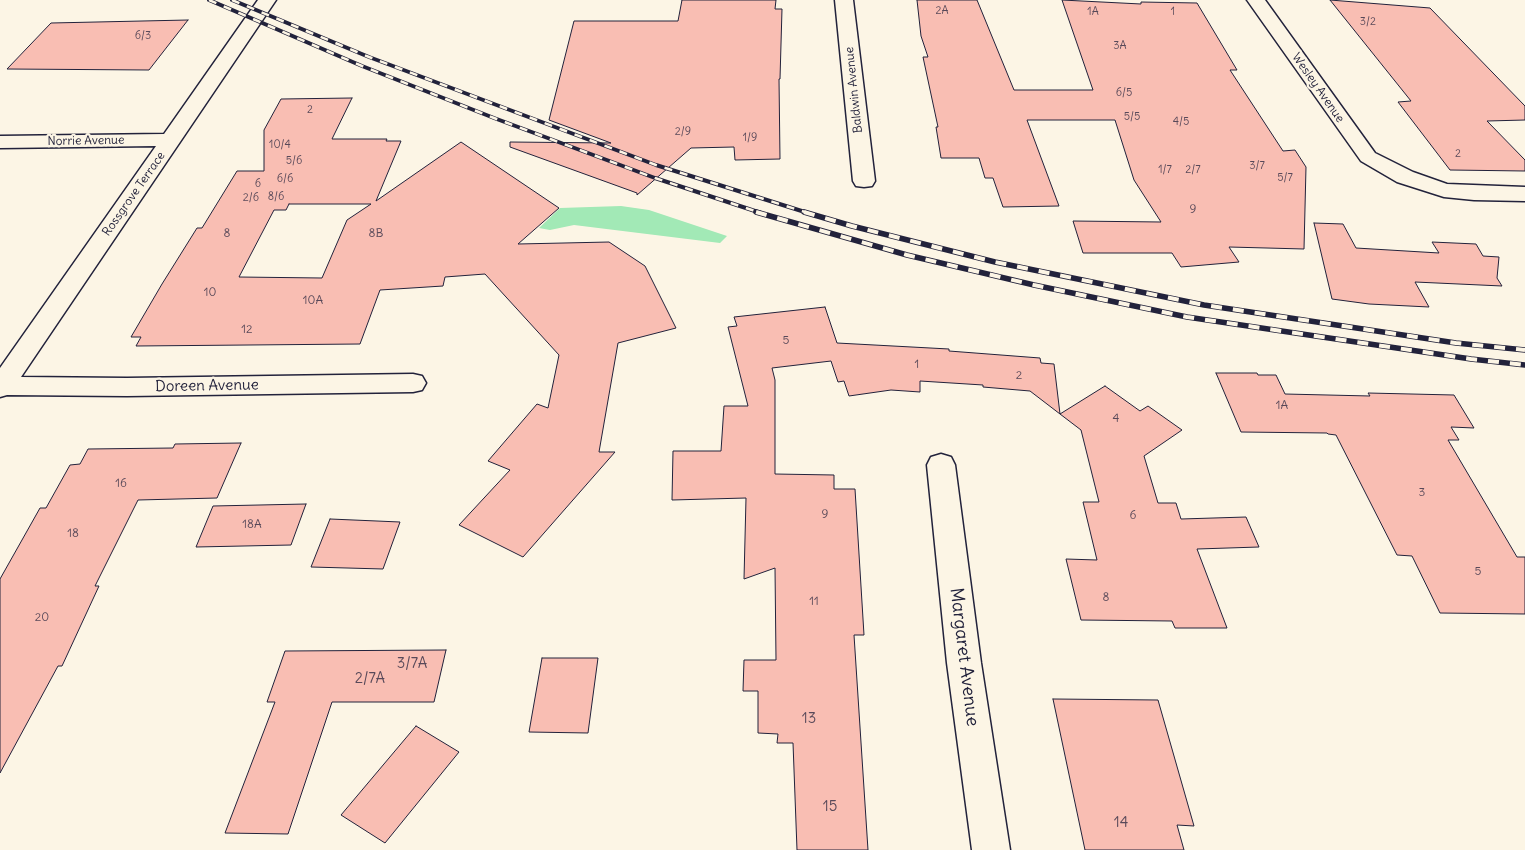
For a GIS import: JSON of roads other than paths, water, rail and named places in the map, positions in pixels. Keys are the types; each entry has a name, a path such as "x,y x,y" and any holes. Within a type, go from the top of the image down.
{"street":[{"name":"Rossgrove Terrace","path":"1,387 267,0"},
{"name":"Baldwin Avenue","path":"844,0 864,181"},
{"name":"Wesley Avenue","path":"1256,0 1368,157 1405,177 1444,190 1474,193 1525,194"},
{"name":"Norrie Avenue","path":"0,142 171,140"},
{"name":"Doreen Avenue","path":"1,387 174,387 413,383"},
{"name":"Margaret Avenue","path":"941,464 964,663 991,850"}],"railway":[{"path":"209,0 362,66 494,118 655,178 761,213"},
{"path":"232,0 369,57 656,165 808,213"},
{"path":"756,212 907,255 1034,285 1187,317 1471,359 1525,365"},
{"path":"804,212 995,262 1204,305 1456,343 1525,350"}]}
